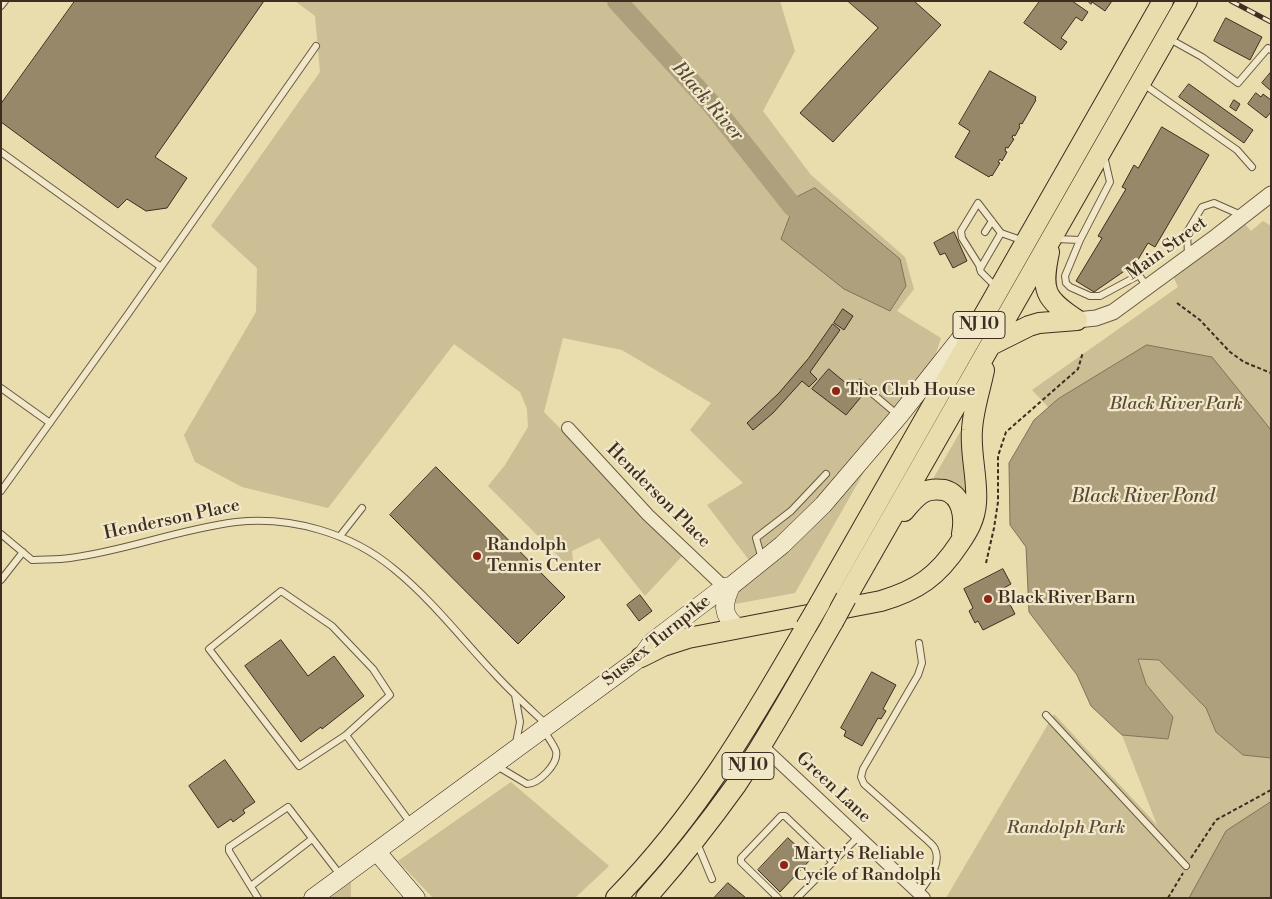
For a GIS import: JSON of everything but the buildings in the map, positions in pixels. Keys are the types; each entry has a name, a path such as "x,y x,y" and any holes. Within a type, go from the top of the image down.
{"highway":[{"name":"NJ 10","path":"616,898 668,842 706,791 753,720 1163,1"},
{"name":"NJ 10","path":"646,898 696,839 736,784 761,745 1188,1"},
{"path":"1052,238 1046,269 1046,288 1053,302 1077,320"},
{"path":"641,657 663,646 688,638 881,601 919,587 940,570 970,529 975,515 977,495 972,430 990,346 1029,326 1039,323 1077,320"},
{"path":"878,542 918,496 928,490 938,489 952,494 960,503 963,528 959,545"}],"main road":[{"name":"Sussex Turnpike","path":"313,898 641,657 652,642 782,545 817,512 899,416 998,291"},
{"path":"728,586 725,607 731,623 738,628"},
{"path":"377,852 416,898"}],"street":[{"name":"Main Street","path":"1077,320 1096,318 1113,312 1271,194"},
{"name":"Henderson Place","path":"568,428 648,515 728,586"},
{"name":"Green Lane","path":"761,745 922,895"}],"lane":[{"path":"1,6 5,1"},
{"path":"1167,37 1202,57 1238,83 1268,48 1271,50"},
{"path":"1,491 316,46"},
{"path":"1141,82 1237,150 1252,167"},
{"path":"1102,151 1110,182 1080,240 1065,280 1070,287 1095,297 1139,275 1147,287"},
{"path":"1,152 161,267"},
{"path":"1188,256 1187,232 1202,207 1214,202 1243,216"},
{"path":"998,291 980,272 972,253 962,238 961,232 978,203 1001,233 1026,241"},
{"path":"985,232 992,221"},
{"path":"980,270 1001,233"},
{"path":"1052,238 1080,240"},
{"path":"972,253 976,246"},
{"path":"860,383 899,416"},
{"path":"1,388 50,423"},
{"path":"762,560 756,538 791,511 826,474"},
{"path":"340,536 362,508"},
{"name":"Henderson Place","path":"23,552 32,560 69,558 235,522 255,521 290,524 340,536 376,556 405,578 546,728 556,750 556,757 553,764 538,781 533,784 527,784 496,765"},
{"path":"1,534 23,552 1,580"},
{"path":"281,591 332,626 373,669 390,695 346,735 298,766 209,649 281,591"},
{"path":"919,643 922,663 918,675 863,768 862,777 864,784 935,849 936,861 933,872 922,895"},
{"path":"513,752 519,737 520,722 514,693"},
{"path":"1046,715 1186,866"},
{"path":"346,735 413,826"},
{"path":"258,898 229,851 229,847 288,807 342,877"},
{"path":"778,898 741,862 741,858 780,816 785,816 834,862"},
{"path":"797,898 859,836"},
{"path":"251,886 312,839"},
{"path":"696,839 712,879"}],"path":[{"path":"1177,303 1200,320 1230,352 1244,362 1271,373"},
{"path":"986,563 998,502 998,456 1006,432 1078,369 1083,352"},
{"path":"1168,898 1216,820 1271,790"}],"green space":[{"path":"295,1 780,1 795,51 763,111 811,175 905,257 914,289 897,311 941,338 933,362 883,439 795,593 702,610 755,568 707,505 743,483 690,430 711,403 622,350 563,338 544,412 684,554 645,596 599,538 572,551 574,572 488,486 505,465 528,427 527,409 520,392 454,344 328,508 242,487 195,462 184,435 256,312 257,268 211,226 320,72 315,16"},
{"name":"Black River Park","path":"1263,221 1271,226 1271,645 1032,390 1178,287 1173,276 1243,222 1251,231"},
{"path":"967,420 970,500 933,479"},
{"name":"Randolph Park","path":"1138,658 1159,660 1206,708 1216,732 1243,755 1271,758 1271,898 946,898 1054,714 1157,825 1122,735 1168,739 1173,717 1146,684"},
{"path":"511,782 609,866 575,898 433,898 398,861"},
{"path":"351,881 351,898 330,898"}],"water":[{"path":"815,188 900,259 906,286 890,311 844,289 781,239 797,197"},
{"name":"Black River Pond","path":"1147,345 1212,357 1271,430 1271,758 1243,755 1216,732 1206,708 1159,660 1138,659 1146,684 1173,717 1168,739 1122,735 1091,706 1077,675 1029,612 1026,547 1010,525 1009,463 1034,420 1058,399"},
{"path":"1271,802 1271,898 1189,898 1226,831"}],"waterway":[{"name":"Black River","path":"617,1 713,106 793,207"}],"railway":[{"path":"1231,1 1271,22"}],"place":[{"name":"The Club House","path":"836,391"},
{"name":"Randolph Tennis Center","path":"477,556"},
{"name":"Black River Barn","path":"988,599"},
{"name":"Marty's Reliable Cycle of Randolph","path":"784,865"}]}
